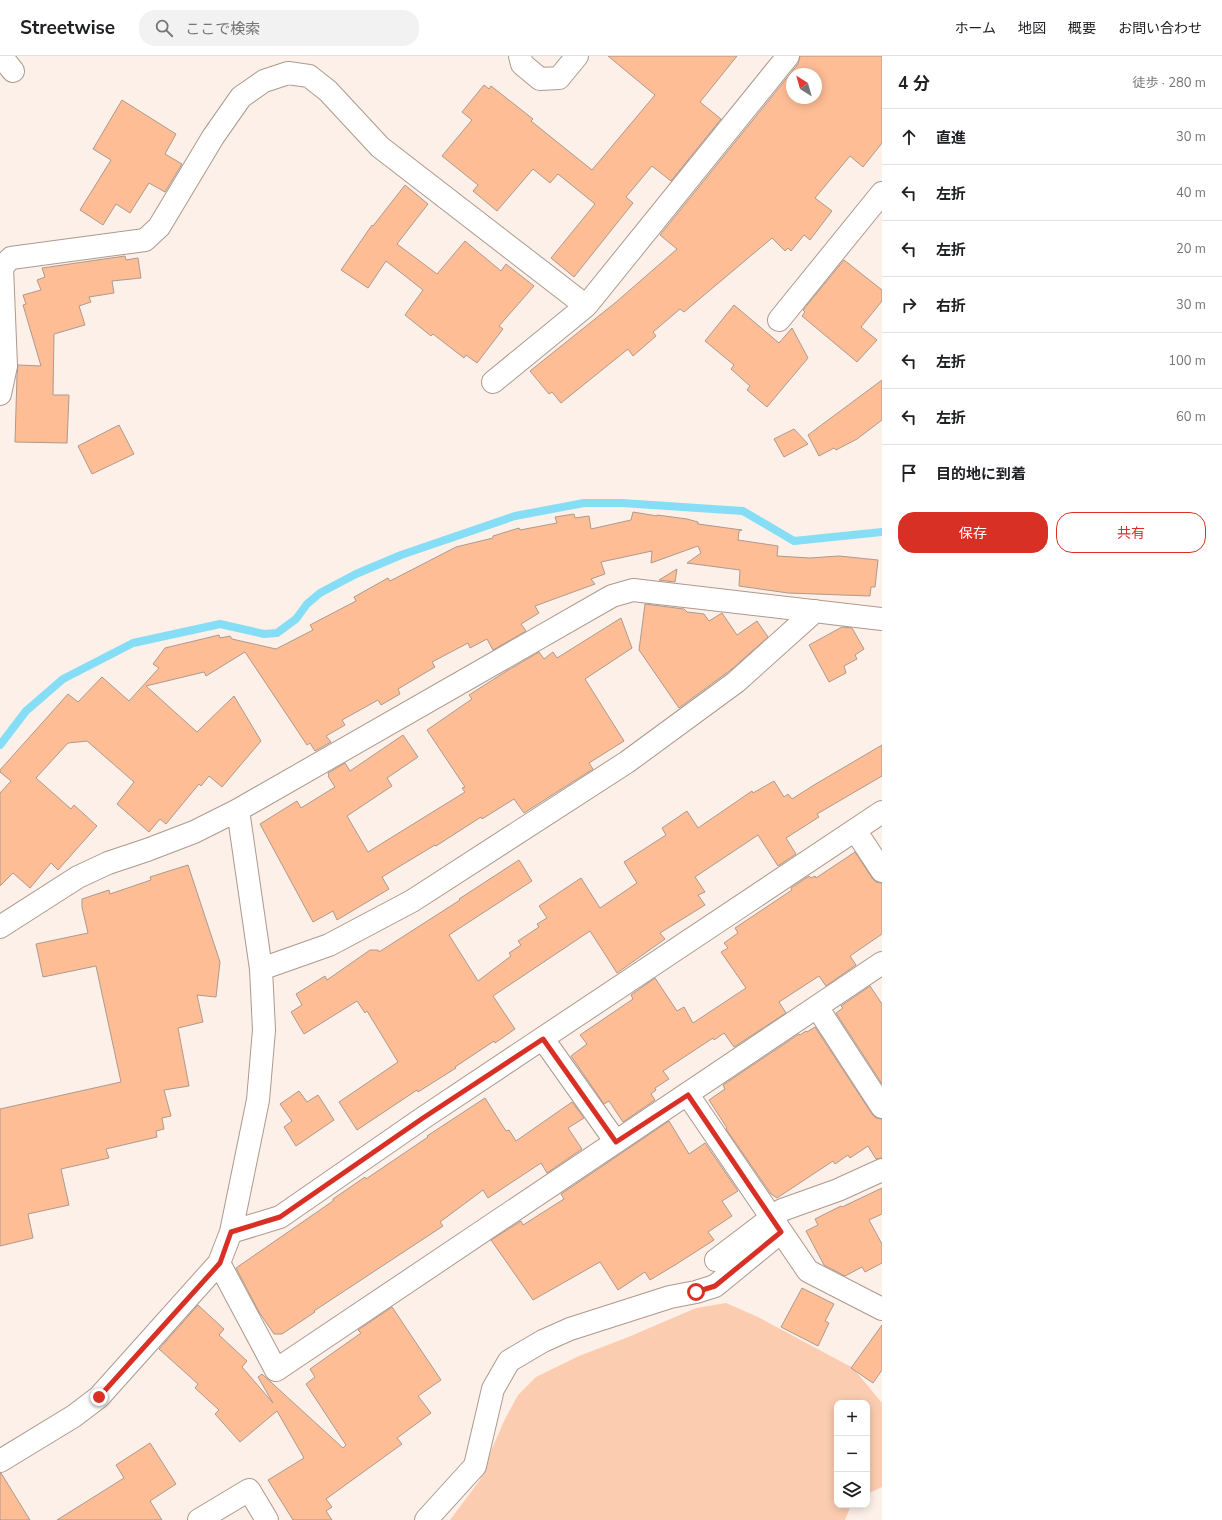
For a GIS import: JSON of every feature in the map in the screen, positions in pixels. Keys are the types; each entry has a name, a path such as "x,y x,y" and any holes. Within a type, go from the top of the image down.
{"street":[{"path":"520,56 522,64 540,79 559,78 577,56"},
{"path":"493,382 586,306 788,56"},
{"path":"0,394 6,366 2,267 11,258 145,240 160,227 213,137 241,97 264,81 288,73 310,76 328,91 380,147 586,306"},
{"path":"779,320 882,193"},
{"path":"0,927 78,877 108,863 194,832 238,810 612,596 633,590 882,619"},
{"path":"261,969 329,945 412,901 627,762 736,682 816,611"},
{"path":"0,1461 74,1416 99,1397 220,1263 231,1232 258,1100 264,1030 261,969 238,810"},
{"path":"231,1232 280,1217 423,1118 882,812"},
{"path":"855,830 882,870"},
{"path":"220,1263 276,1370 688,1095 882,963"},
{"path":"817,1008 882,1107"},
{"path":"543,1039 616,1142"},
{"path":"688,1095 808,1271 882,1309"},
{"path":"426,1520 474,1466 493,1389 509,1361 543,1341 570,1329 670,1297 696,1292 715,1286 776,1225 782,1210 838,1190 882,1170"},
{"path":"716,1260 776,1225"},
{"path":"199,1520 249,1490 267,1520"}],"shaded area":[{"path":"726,1303 758,1317 853,1368 882,1403 882,1487 870,1493 870,1400 834,1400 834,1508 850,1508 845,1520 450,1520 480,1480 505,1419 518,1395 536,1377 579,1356 696,1308"}],"building":[{"path":"608,56 737,56 700,102 721,119 671,181 652,166 626,197 633,203 574,277 551,258 595,204 558,174 550,183 533,169 497,211 473,191 478,185 442,156 472,120 462,112 484,85 489,89 491,86 533,119 531,121 592,170 655,95"},
{"path":"800,56 882,56 882,143 863,167 850,156 815,198 832,211 810,240 804,235 791,251 788,248 785,251 772,238 684,312 680,309 653,332 656,336 633,356 628,349 561,403 552,392 549,394 530,371 615,303 677,249 660,235 786,79 786,104 822,104 822,68 795,68 798,64"},
{"path":"122,100 176,134 165,154 182,164 165,192 149,183 130,213 116,204 103,225 80,210 111,160 93,149"},
{"path":"405,185 428,204 397,244 437,274 465,241 501,271 506,264 534,286 499,326 503,329 477,363 466,355 464,358 433,334 431,336 405,315 423,290 386,261 368,288 341,270 372,225 373,226"},
{"path":"125,256 126,260 138,258 141,278 112,281 114,293 89,297 91,302 79,306 85,325 54,334 53,395 69,395 67,443 15,442 18,365 41,366 23,305 26,304 23,295 41,290 37,280 45,277 42,268"},
{"path":"844,260 882,290 882,301 861,327 877,340 857,362 802,316 805,312 803,310"},
{"path":"734,305 779,343 792,328 808,358 767,407 747,390 750,386 731,369 734,365 705,341"},
{"path":"882,380 882,420 857,439 836,450 834,448 819,456 808,435"},
{"path":"119,425 134,454 92,474 78,446"},
{"path":"794,429 808,444 784,457 774,439"},
{"path":"633,512 687,519 698,522 698,524 742,530 739,531 738,540 778,546 777,556 810,558 839,556 878,560 875,587 871,587 870,596 788,593 739,586 740,570 687,563 701,553 698,546 651,563 652,551 601,562 605,574 591,579 595,584 535,606 539,613 521,624 526,631 493,650 487,639 470,648 468,643 432,662 435,667 398,689 400,694 381,705 378,700 342,720 345,725 326,736 331,742 315,751 310,743 307,745 245,652 206,676 204,672 146,686 197,732 234,696 261,741 222,787 209,776 201,786 199,784 166,824 160,819 149,832 117,804 134,782 87,741 68,743 36,778 71,809 74,805 97,826 58,870 51,863 30,888 13,873 0,886 0,793 11,781 0,772 0,770 68,694 78,702 102,677 129,701 159,668 153,664 165,648 219,635 220,638 230,636 232,639 276,649 313,630 310,625 356,601 354,597 388,578 390,581 456,547 493,538 493,536 519,528 520,530 557,523 555,517 574,514 575,518 589,516 591,529 631,520"},
{"path":"677,569 675,582 659,580"},
{"path":"645,604 684,609 687,612 704,614 709,621 722,613 737,635 757,621 768,637 732,669 679,708 639,650"},
{"path":"621,618 632,648 585,679 624,741 589,763 593,769 524,813 514,799 482,819 481,817 436,846 435,845 382,877 389,889 337,920 333,911 313,922 260,824 297,801 301,808 335,787 328,776 328,773 345,763 350,771 403,735 418,757 387,778 392,786 347,816 368,852 465,792 462,788 465,787 427,730 472,699 469,695 539,652 544,659 553,652 557,658"},
{"path":"842,627 852,628 864,649 855,655 857,659 844,666 846,673 829,682 809,645"},
{"path":"882,745 882,776 817,814 819,817 786,838 796,854 778,866 758,835 695,877 705,892 698,895 705,905 660,933 665,939 617,973 590,931 493,996 515,1029 495,1043 494,1041 455,1067 456,1068 418,1092 417,1090 357,1130 339,1102 398,1062 367,1011 365,1013 357,1001 304,1034 291,1012 302,1005 296,994 325,976 327,980 370,950 378,950 379,952 519,860 532,881 449,935 478,981 511,956 509,953 521,945 518,941 539,927 537,924 547,918 539,906 581,878 600,908 637,883 624,862 666,835 662,828 687,811 698,828 752,791 753,793 774,781 784,797 788,794 792,799"},
{"path":"855,852 872,878 876,882 882,883 882,934 850,956 856,965 826,986 819,976 779,1002 786,1013 734,1047 724,1033 714,1040 713,1038 663,1071 669,1079 655,1088 656,1090 651,1094 655,1100 623,1122 609,1101 604,1104 571,1056 587,1044 580,1035 633,999 631,995 655,978 677,1011 684,1007 693,1023 746,988 721,952 728,948 724,943 738,933 735,928 792,890 791,888 809,876 811,878 815,876 816,878"},
{"path":"188,865 220,962 216,997 197,995 203,1022 178,1028 189,1086 164,1090 171,1116 162,1118 164,1129 156,1131 157,1137 106,1149 109,1158 61,1169 69,1205 28,1214 33,1238 0,1246 0,1109 121,1082 96,966 43,977 36,944 88,933 82,907 82,899 109,890 110,894 151,880 150,877"},
{"path":"870,986 882,1004 882,1084 836,1013 843,1008 841,1006"},
{"path":"815,1027 872,1114 876,1118 882,1119 882,1158 876,1159 868,1146 850,1158 848,1155 835,1164 833,1161 777,1198 771,1194 726,1129 727,1128 709,1100 725,1089 723,1085 799,1034 800,1035 806,1031 807,1032"},
{"path":"299,1091 307,1102 318,1095 334,1120 296,1146 284,1127 292,1121 280,1104"},
{"path":"485,1098 506,1131 509,1130 516,1141 572,1102 584,1118 568,1128 582,1149 547,1173 541,1163 488,1198 483,1190 440,1222 443,1226 314,1311 315,1312 282,1334 274,1334 259,1312 236,1268 365,1177 366,1179 428,1137 427,1136"},
{"path":"669,1121 689,1154 705,1143 738,1191 722,1201 732,1216 708,1232 714,1240 650,1280 645,1272 618,1290 600,1262 533,1300 491,1240 521,1221 523,1225 564,1199 561,1194"},
{"path":"882,1188 882,1214 869,1220 882,1244 882,1263 865,1272 862,1267 845,1276 824,1265 806,1231 818,1225 815,1219"},
{"path":"802,1288 834,1304 825,1321 829,1323 818,1346 781,1327"},
{"path":"198,1305 224,1329 219,1335 247,1361 242,1367 273,1403 258,1377 262,1374 343,1448 346,1445 306,1384 315,1377 310,1369 361,1333 358,1330 392,1307 441,1380 418,1396 431,1413 397,1438 402,1444 326,1499 332,1507 326,1511 332,1520 293,1520 268,1480 304,1458 277,1411 240,1442 215,1414 219,1410 195,1388 198,1384 159,1349"},
{"path":"882,1325 882,1370 873,1383 851,1368"},
{"path":"150,1443 176,1484 150,1501 162,1520 57,1520 124,1478 116,1465"},
{"path":"1,1473 30,1520 0,1520"}],"waterway":[{"path":"0,745 26,711 63,679 133,643 220,624 264,634 277,633 296,619 307,604 320,593 356,574 401,555 515,516 584,503 622,503 743,511 794,541 882,532"}],"route":[{"path":"99,1397 203,1280 220,1263 231,1232 280,1217 423,1118 543,1039 616,1142 688,1095 781,1232 715,1286 696,1292"}]}
